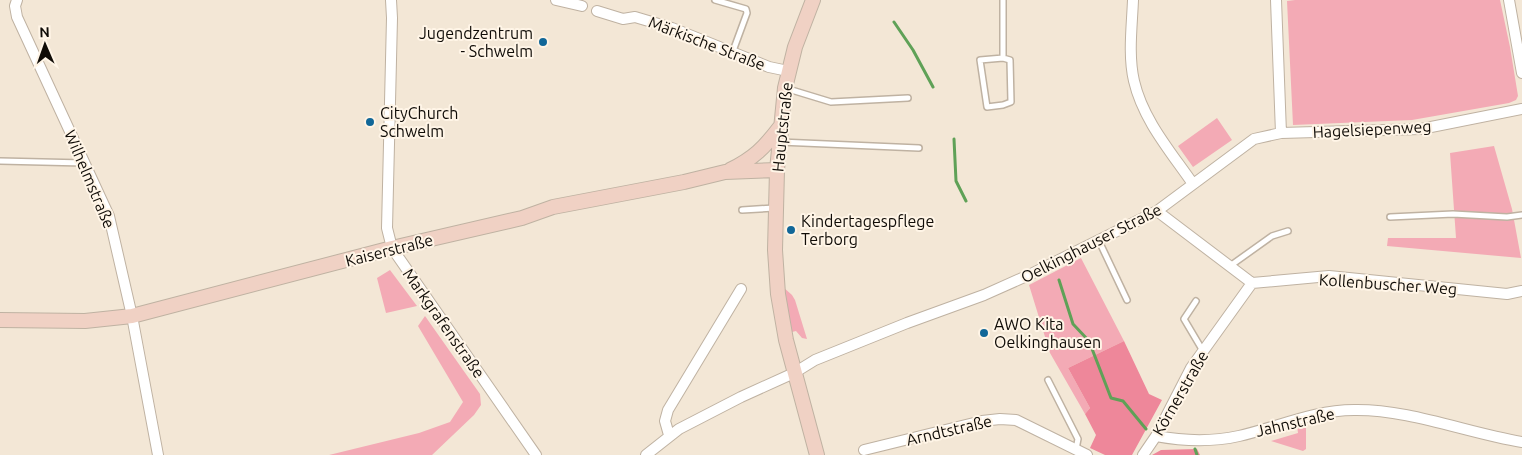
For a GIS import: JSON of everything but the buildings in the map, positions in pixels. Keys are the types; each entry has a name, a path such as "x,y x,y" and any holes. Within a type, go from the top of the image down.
{"main road":[{"name":"Hauptstraße","path":"813,0 795,47 785,88 776,170 775,258 778,294 794,373 816,455"},
{"path":"725,172 756,154 765,146 780,126"},
{"name":"Kaiserstraße","path":"0,320 85,321 132,316 392,248 522,218 553,207 684,182 725,172 776,170"}],"street":[{"name":"Wilhelmstraße","path":"17,0 15,12 108,216 132,316 158,455"},
{"name":"Markgrafenstraße","path":"391,0 387,228 392,248 536,455"},
{"path":"556,0 582,6"},
{"path":"1133,0 1132,63 1139,97 1157,132 1193,184"},
{"path":"1276,0 1281,133"},
{"path":"1509,0 1522,73"},
{"name":"Märkische Straße","path":"597,11 623,19 635,16 733,51 769,67 788,71"},
{"name":"Hagelsiepenweg","path":"1281,133 1421,129 1522,109"},
{"name":"Oelkinghauser Straße","path":"794,373 815,360 907,323 984,295 1099,241 1157,212 1254,139 1281,133"},
{"path":"1157,212 1252,283"},
{"name":"Kollenbuscher Weg","path":"1252,283 1329,276 1507,294 1522,291"},
{"name":"Körnerstraße","path":"1143,455 1156,436 1191,368 1252,283"},
{"path":"669,435 665,421 668,410 741,289"},
{"path":"646,455 669,435 741,397 794,373"},
{"name":"Jahnstraße","path":"1156,436 1181,441 1239,436 1294,419 1325,412 1354,410 1382,411 1408,415 1491,437 1522,442"},
{"name":"Arndtstraße","path":"864,450 1000,418 1016,420 1087,455"}],"lane":[{"path":"715,0 746,10 747,13 733,51"},
{"path":"1002,0 1003,58"},
{"path":"1003,58 1010,60 1011,102 987,107 980,60 1003,58"},
{"path":"785,88 831,102 908,98"},
{"path":"779,142 919,148"},
{"path":"0,161 85,163"},
{"path":"742,210 775,208"},
{"path":"1390,217 1453,214 1506,217 1522,214"},
{"path":"1230,266 1272,236 1288,231"},
{"path":"1099,241 1127,300"},
{"path":"1196,301 1184,319 1203,352"},
{"path":"1048,380 1078,439 1076,450"}],"shaded area":[{"path":"1500,0 1518,96 1516,100 1509,103 1412,120 1293,125 1287,1"},
{"path":"1217,118 1232,140 1193,167 1178,146"},
{"path":"1494,146 1512,209 1521,258 1387,246 1388,238 1456,238 1450,153"},
{"path":"1081,258 1124,341 1068,368 1090,408 1085,414 1050,353 1029,285"},
{"path":"390,270 417,306 386,313 377,278"},
{"path":"783,287 795,300 807,339 802,338 796,331 792,332"},
{"path":"425,316 480,394 481,405 474,415 432,455 329,455 419,433 450,422 463,402 418,326"},
{"path":"1124,341 1149,394 1162,400 1132,455 1105,455 1090,448 1096,435 1085,414 1090,408 1068,368"},
{"path":"1301,423 1306,425 1306,449 1303,451 1271,441 1298,433 1297,425"},
{"path":"1197,449 1200,455 1152,455 1161,450"}],"waterway":[{"path":"894,22 913,50 933,87"},
{"path":"954,139 956,181 966,201"},
{"path":"1059,280 1073,324 1089,341 1111,398 1123,401 1146,429"},
{"path":"1195,449 1197,455"}],"place":[{"name":"Jugendzentrum - Schwelm","path":"543,42"},
{"name":"CityChurch Schwelm","path":"370,122"},
{"name":"Kindertagespflege Terborg","path":"791,230"},
{"name":"AWO Kita Oelkinghausen","path":"984,333"}]}
